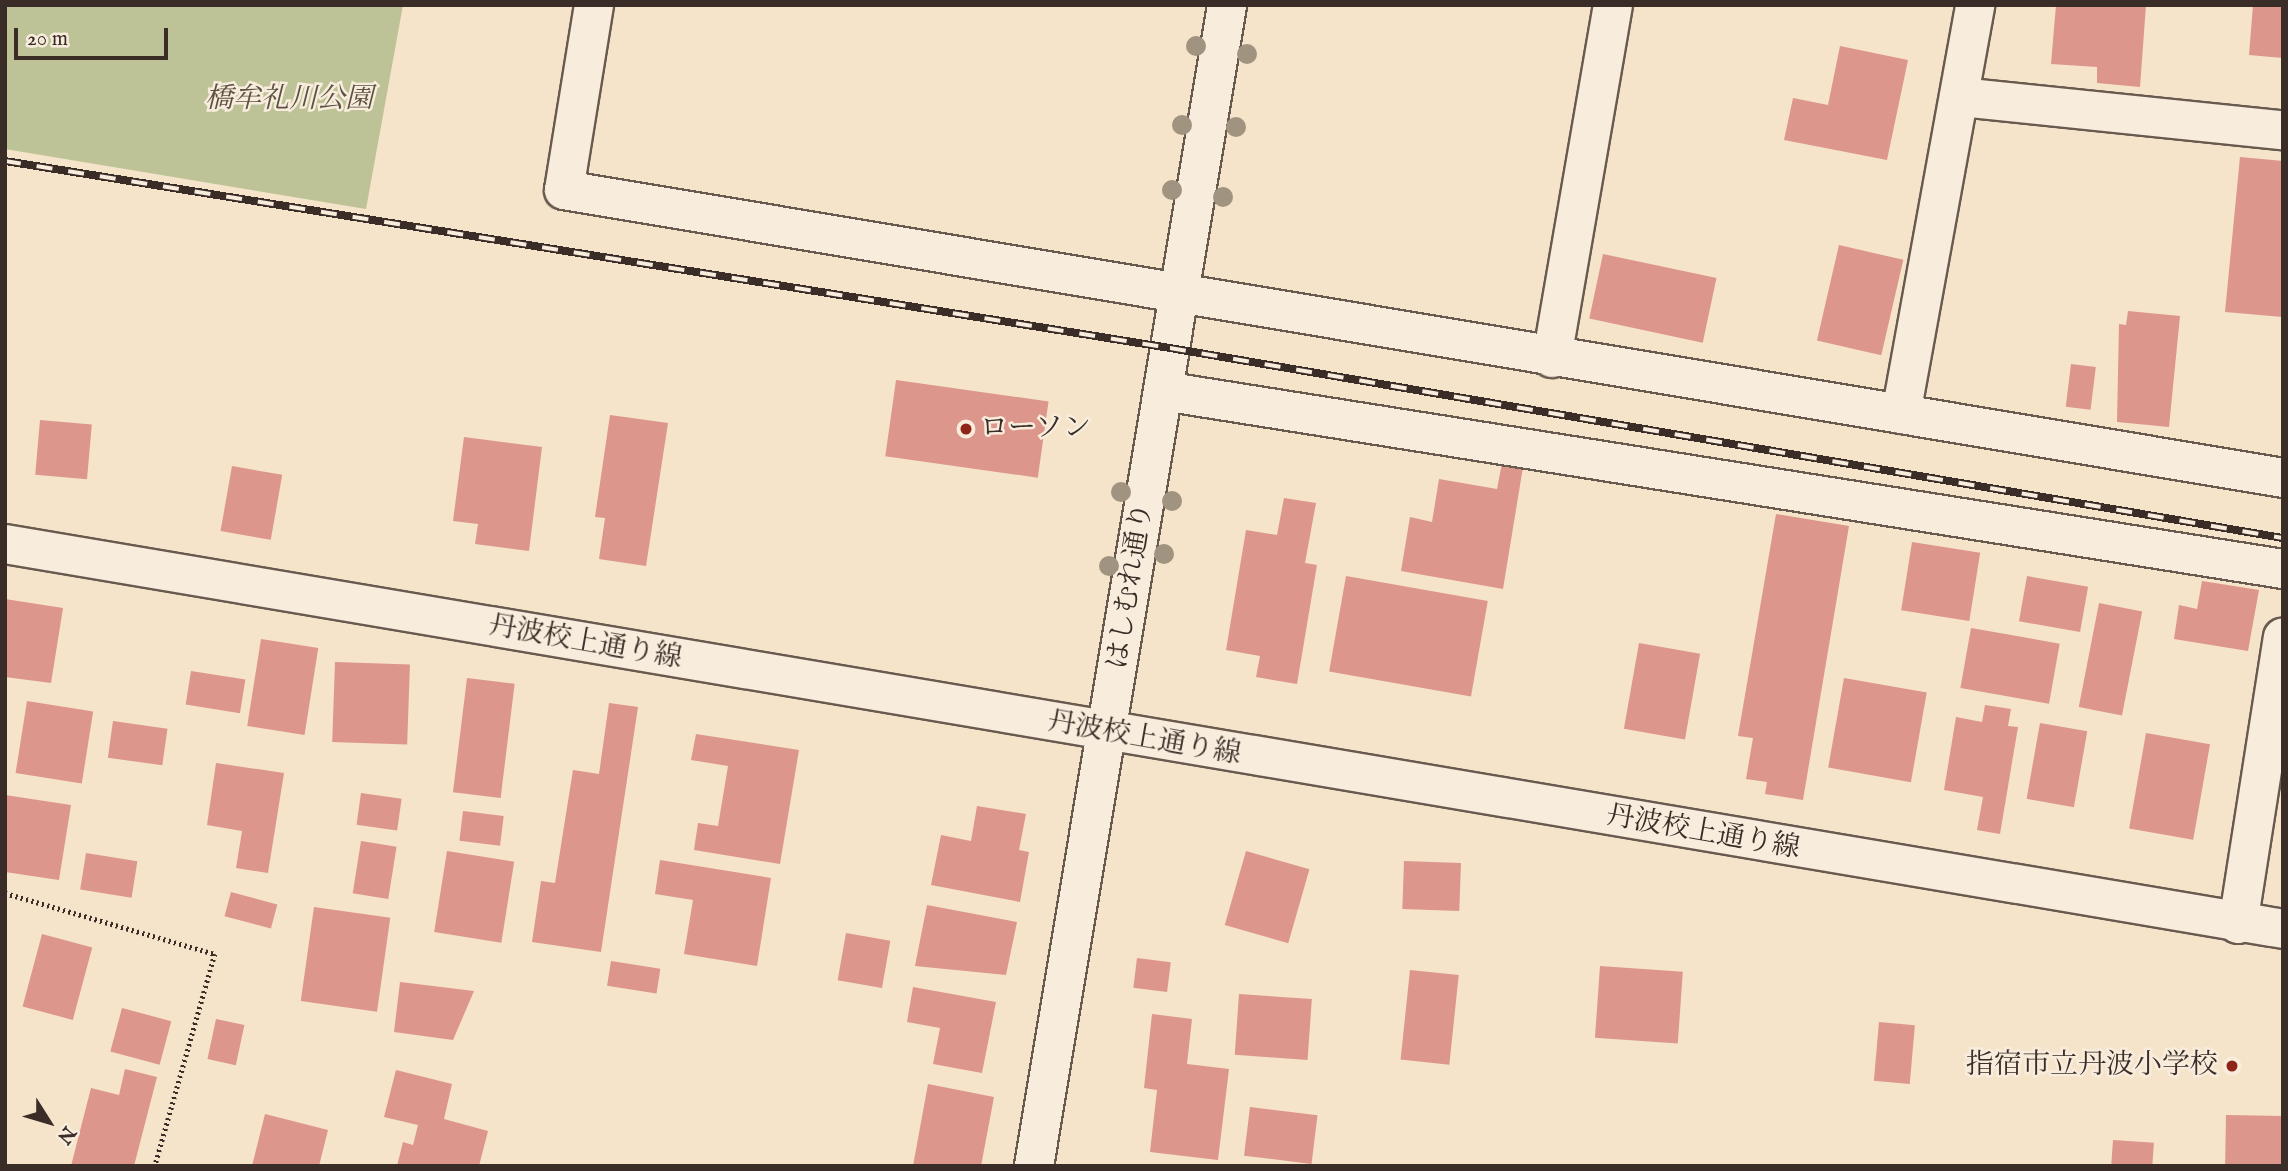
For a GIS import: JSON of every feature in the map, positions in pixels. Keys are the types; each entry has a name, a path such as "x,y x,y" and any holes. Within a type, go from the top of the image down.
{"street":[{"path":"594,5 564,190 1552,358 2283,478"},
{"name":"はしむれ通り","path":"1034,1166 1227,5"},
{"path":"1552,358 1613,5"},
{"path":"1901,414 1961,97 1975,5"},
{"path":"1961,97 2283,130"},
{"path":"1163,391 2283,569"},
{"name":"丹波校上通り線","path":"5,544 1106,733 2238,924 2283,929"},
{"path":"2238,924 2283,638"}],"path":[{"path":"5,893 215,954 155,1166"}],"green space":[{"name":"橋牟礼川公園","path":"5,5 403,5 366,209 5,149"}],"building":[{"path":"2056,5 2146,5 2140,87 2097,83 2097,67 2051,64"},
{"path":"2253,5 2283,5 2283,58 2249,55"},
{"path":"1840,46 1908,60 1887,160 1784,140 1793,98 1828,105"},
{"path":"2240,157 2283,161 2283,317 2225,312"},
{"path":"1839,245 1903,260 1881,355 1817,340"},
{"path":"1603,254 1716,278 1703,343 1589,319"},
{"path":"2128,311 2180,316 2169,427 2117,422 2119,324 2126,325"},
{"path":"2071,364 2096,367 2091,410 2066,407"},
{"name":"ローソン","path":"896,380 1049,401 1038,478 885,456"},
{"path":"610,415 668,423 646,566 599,559 605,518 595,517"},
{"path":"40,420 92,425 87,479 35,475"},
{"path":"464,437 542,447 529,551 475,544 478,524 453,521"},
{"path":"1502,463 1523,467 1503,589 1401,571 1410,517 1432,522 1439,479 1497,489"},
{"path":"232,466 282,475 271,540 221,531"},
{"path":"1284,498 1316,503 1305,563 1317,565 1297,684 1256,677 1260,656 1226,650 1246,530 1277,535"},
{"path":"1776,514 1849,526 1803,800 1765,794 1767,782 1746,779 1753,738 1738,736"},
{"path":"1912,542 1980,553 1969,621 1901,610"},
{"path":"1346,576 1488,601 1471,697 1329,672"},
{"path":"2027,576 2088,587 2080,632 2019,621"},
{"path":"2202,581 2259,590 2248,651 2174,639 2179,605 2197,609"},
{"path":"5,599 63,608 51,683 5,677"},
{"path":"2099,603 2142,611 2122,715 2079,707"},
{"path":"1971,628 2060,644 2049,704 1960,688"},
{"path":"261,639 318,648 305,735 247,726"},
{"path":"1639,643 1700,654 1685,739 1624,729"},
{"path":"335,662 410,665 407,745 332,742"},
{"path":"191,671 245,680 240,713 186,705"},
{"path":"467,678 515,684 501,798 453,792"},
{"path":"1844,678 1927,693 1911,782 1828,768"},
{"path":"27,701 93,711 82,784 16,773"},
{"path":"609,703 638,707 601,952 532,942 541,881 555,883 573,770 599,774"},
{"path":"1985,705 2011,709 2008,726 2018,727 2000,834 1977,830 1983,797 1944,790 1956,717 1982,722"},
{"path":"113,721 167,729 162,765 108,758"},
{"path":"2040,723 2087,731 2074,807 2027,799"},
{"path":"2146,733 2210,744 2193,840 2129,829"},
{"path":"696,734 799,750 780,864 694,850 698,823 718,826 728,766 691,760"},
{"path":"216,763 284,773 268,873 236,868 242,831 207,825"},
{"path":"361,793 402,799 397,830 357,825"},
{"path":"5,795 71,805 59,880 5,872"},
{"path":"977,806 1026,814 1019,850 1029,852 1020,902 931,885 941,835 971,841"},
{"path":"463,811 504,816 500,846 459,841"},
{"path":"361,841 397,847 388,899 353,893"},
{"path":"447,851 514,862 501,943 434,932"},
{"path":"1246,851 1309,869 1288,943 1225,925"},
{"path":"86,853 137,861 132,898 80,890"},
{"path":"660,860 771,878 757,966 684,954 693,900 655,894"},
{"path":"1404,861 1461,863 1459,911 1402,909"},
{"path":"231,892 277,904 271,929 225,916"},
{"path":"927,905 1017,922 1006,975 915,966"},
{"path":"314,907 390,918 377,1012 301,1001"},
{"path":"846,933 890,941 882,988 838,980"},
{"path":"42,934 92,947 73,1020 23,1006"},
{"path":"1137,958 1171,962 1167,992 1133,988"},
{"path":"611,961 660,969 656,994 607,986"},
{"path":"1600,966 1683,972 1678,1044 1595,1038"},
{"path":"1410,970 1459,975 1449,1065 1401,1060"},
{"path":"400,982 474,991 453,1040 394,1032"},
{"path":"913,987 996,1002 982,1073 933,1064 940,1028 907,1022"},
{"path":"1239,994 1312,999 1308,1060 1235,1055"},
{"path":"122,1008 171,1021 160,1065 110,1051"},
{"path":"1152,1014 1192,1019 1187,1064 1229,1069 1218,1160 1150,1152 1157,1090 1144,1088"},
{"path":"216,1019 244,1025 236,1065 207,1059"},
{"path":"1879,1022 1915,1025 1910,1084 1874,1081"},
{"path":"125,1069 157,1077 134,1166 71,1166 91,1088 119,1095"},
{"path":"396,1070 452,1084 444,1119 488,1131 479,1166 397,1166 403,1142 413,1145 418,1125 384,1117"},
{"path":"928,1084 994,1097 981,1166 913,1166"},
{"path":"1250,1107 1317,1115 1312,1164 1244,1156"},
{"path":"265,1114 328,1130 319,1166 252,1166"},
{"path":"2226,1115 2283,1116 2282,1166 2225,1166"},
{"path":"2113,1140 2154,1143 2152,1166 2111,1166"}],"railway":[{"path":"5,161 1170,348 2283,538"}],"place":[{"name":"ローソン","path":"966,429"},
{"name":"指宿市立丹波小学校","path":"2232,1066"}]}
